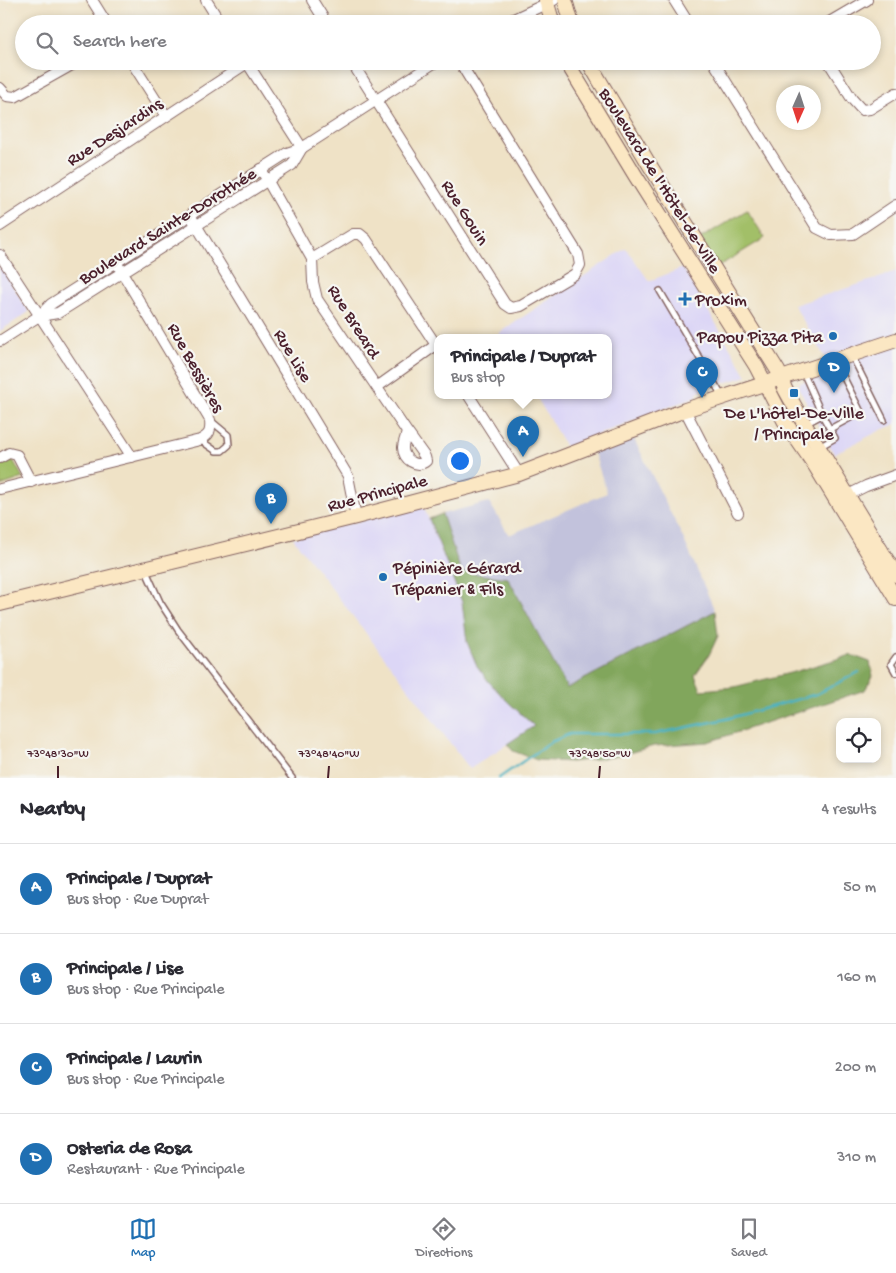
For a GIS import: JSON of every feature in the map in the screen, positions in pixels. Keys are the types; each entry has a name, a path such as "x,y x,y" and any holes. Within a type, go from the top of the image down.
{"street":[{"path":"92,0 101,15"},
{"path":"206,0 215,15"},
{"path":"312,0 321,15"},
{"path":"565,0 569,15"},
{"path":"674,0 683,15"},
{"path":"841,15 867,0"},
{"path":"520,15 548,1 551,15"},
{"path":"0,88 7,96 15,97 63,70"},
{"path":"137,70 166,116"},
{"name":"Rue Desjardins","path":"0,226 234,70"},
{"path":"251,70 302,148"},
{"name":"Rue Gouin","path":"357,70 505,304 511,308 521,306 575,274 580,265 578,254 465,70"},
{"name":"Boulevard Sainte-Dorothée","path":"0,341 39,316 51,304 261,169 287,153 302,148 423,70"},
{"name":"Boulevard de l'Hôtel-de-Ville","path":"571,70 602,123 766,383 785,422 816,467 842,499 893,580 896,599"},
{"name":"Boulevard de l'Hôtel-de-Ville","path":"593,70 721,282 778,371 819,447 842,499"},
{"path":"719,70 818,228 831,235 853,234 896,205"},
{"path":"834,70 852,99 862,110 870,109 896,93"},
{"name":"Boulevard Sainte-Dorothée","path":"39,316 58,313 292,165 302,148"},
{"name":"Rue Breard","path":"261,169 312,259 313,282 317,300 407,432"},
{"name":"Rue Lise","path":"190,215 348,476 356,518"},
{"path":"312,259 353,234 360,234 366,239 434,342"},
{"path":"0,255 132,457"},
{"name":"Rue Bessières","path":"116,262 210,420 211,430 207,436 200,440"},
{"path":"707,291 721,282"},
{"path":"724,316 739,308"},
{"name":"Rue Principale","path":"0,604 356,518 519,474 685,410 896,340"},
{"path":"377,387 434,349"},
{"path":"471,399 519,474"},
{"path":"685,410 738,512"},
{"path":"0,489 200,440"},
{"path":"0,458 9,452 17,455 31,482"},
{"path":"842,499 896,475"}],"lane":[{"path":"660,291 723,398"},
{"path":"851,354 884,420"},
{"path":"830,428 861,412 835,360"},
{"path":"802,371 835,438 819,447"},
{"path":"805,424 822,415"},
{"path":"200,440 216,451 222,451 229,445 228,435 210,420"},
{"path":"145,568 160,602 178,630 292,778"},
{"path":"896,657 891,664 896,673"}],"shaded area":[{"path":"626,248 649,281 683,268 747,376 708,388 697,393 697,396 566,447 538,399 612,399 612,334 499,333"},
{"path":"0,266 29,312 0,331"},
{"path":"896,271 896,424 834,454 798,387 800,383 833,371 794,305"},
{"path":"632,435 684,540 715,611 567,689 508,579 461,572 442,514 489,502 509,535 607,493 594,453"},
{"path":"423,505 462,602 467,642 489,682 534,726 470,769 293,538"}],"green space":[{"path":"747,210 765,238 714,269 696,241"},
{"path":"8,459 13,460 23,478 0,486 0,463"},
{"path":"442,514 461,572 508,578 567,688 715,611 718,636 709,655 695,675 701,690 734,687 851,655 870,662 873,676 865,690 708,742 654,746 614,757 571,762 537,760 513,751 507,744 534,726 507,701 477,666 467,642 462,602 429,519"}],"waterway":[{"path":"499,778 551,742 570,734 655,734 726,719 817,694 859,672"}],"place":[{"name":"Proxim","path":"685,299"},
{"name":"Papou Pizza Pita","path":"833,336"},
{"name":"De L'hôtel-De-Ville / Principale","path":"794,393"},
{"name":"Osteria de Rosa","path":"834,393"},
{"name":"Principale / Laurin","path":"702,398"},
{"name":"Principale / Duprat","path":"523,457"},
{"name":"Principale / Lise","path":"271,524"},
{"name":"Pépinière Gérard Trépanier & Fils","path":"383,577"}]}
